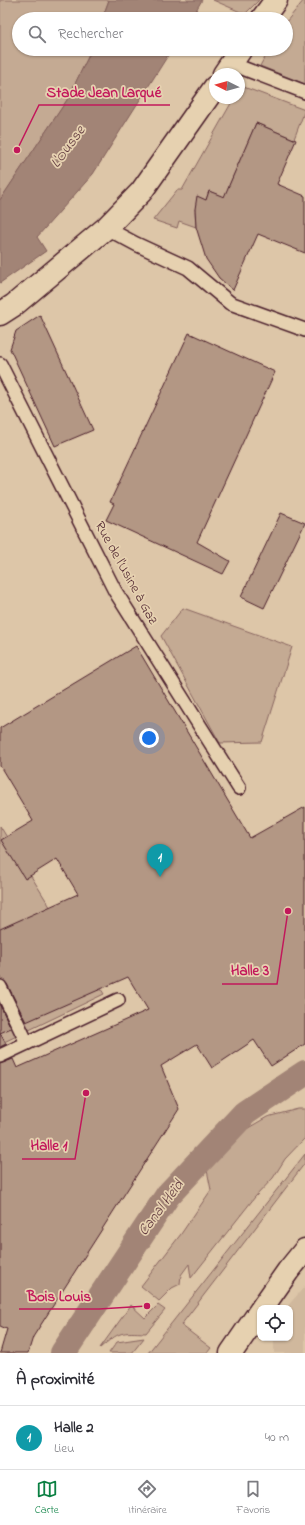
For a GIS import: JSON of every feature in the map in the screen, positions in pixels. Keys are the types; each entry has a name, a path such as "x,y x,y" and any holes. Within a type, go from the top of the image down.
{"main road":[{"path":"267,12 276,0"},
{"path":"0,314 14,305 106,228 141,192 209,96"},
{"path":"264,1305 305,1250"},
{"path":"231,1353 257,1315"}],"lane":[{"path":"232,62 305,92"},
{"path":"106,228 136,244 188,268 230,303 305,330"},
{"name":"Rue de l'Usine à Gaz","path":"0,364 115,591 239,788"},
{"path":"0,987 27,1043"},
{"path":"0,1056 118,1000"}],"shaded area":[{"path":"0,0 109,0 105,12 12,12 12,56 89,56 67,100 0,200"},
{"path":"213,0 259,0 247,12 240,12"},
{"path":"305,0 305,84 260,66 265,56 293,56 293,13"},
{"path":"245,88 305,110 294,139 256,123 228,188 227,199 209,191 206,200 195,209 196,227 179,221 177,228 153,220 177,190 182,190 231,104 245,104"},
{"path":"183,608 292,647 262,742 220,743 161,636"},
{"path":"0,826 104,994 0,1044"},
{"path":"298,1109 305,1109 305,1138 285,1159 273,1178 255,1197 191,1278 189,1264 181,1275 180,1284 172,1288 159,1301 141,1286 181,1234 211,1190 206,1165 238,1134 267,1117"},
{"path":"305,1154 305,1163 181,1325 211,1348 207,1353 148,1353"},
{"path":"305,1286 305,1353 274,1353 274,1341 293,1341 293,1305 289,1305"},
{"path":"131,1305 145,1318 158,1305 165,1310 146,1333 121,1334 112,1338 100,1348"},
{"path":"144,1338 132,1353 109,1353 117,1342"}],"water":[{"path":"109,0 202,0 195,12 105,12"},
{"name":"L'Ousse","path":"89,56 168,56 93,174 37,237 46,251 0,283 0,200 67,100"}],"building":[{"path":"256,123 296,140 277,184 305,196 305,253 258,234 233,290 219,278 206,259 196,227 195,209 197,196 206,200 209,191 224,197"},
{"path":"40,315 93,430 55,446 10,349 16,331"},
{"path":"189,333 275,372 197,542 230,561 223,574 106,520 114,504 110,502"},
{"path":"281,513 305,523 264,608 241,597"},
{"path":"136,646 250,838 305,807 305,1044 271,1066 254,1040 212,1068 197,1044 161,1066 179,1109 33,1337 28,1353 0,1353 7,1329 0,1326 0,1064 13,1059 17,1068 148,1010 128,977 26,1022 7,984 0,979 0,929 78,894 57,859 25,879 1,840 33,821 0,766 0,728"},
{"path":"0,1005 11,1028 0,1033"},
{"path":"0,1033 6,1044 0,1047"}],"waterway":[{"name":"Canal Heïd","path":"63,1353 168,1195 245,1113 305,1073"}],"place":[{"name":"Stade Jean Larqué","path":"17,150"},
{"name":"Halle 2","path":"160,877"},
{"name":"Halle 3","path":"288,911"},
{"name":"Halle 1","path":"86,1093"},
{"name":"Bois Louis","path":"147,1306"}]}
